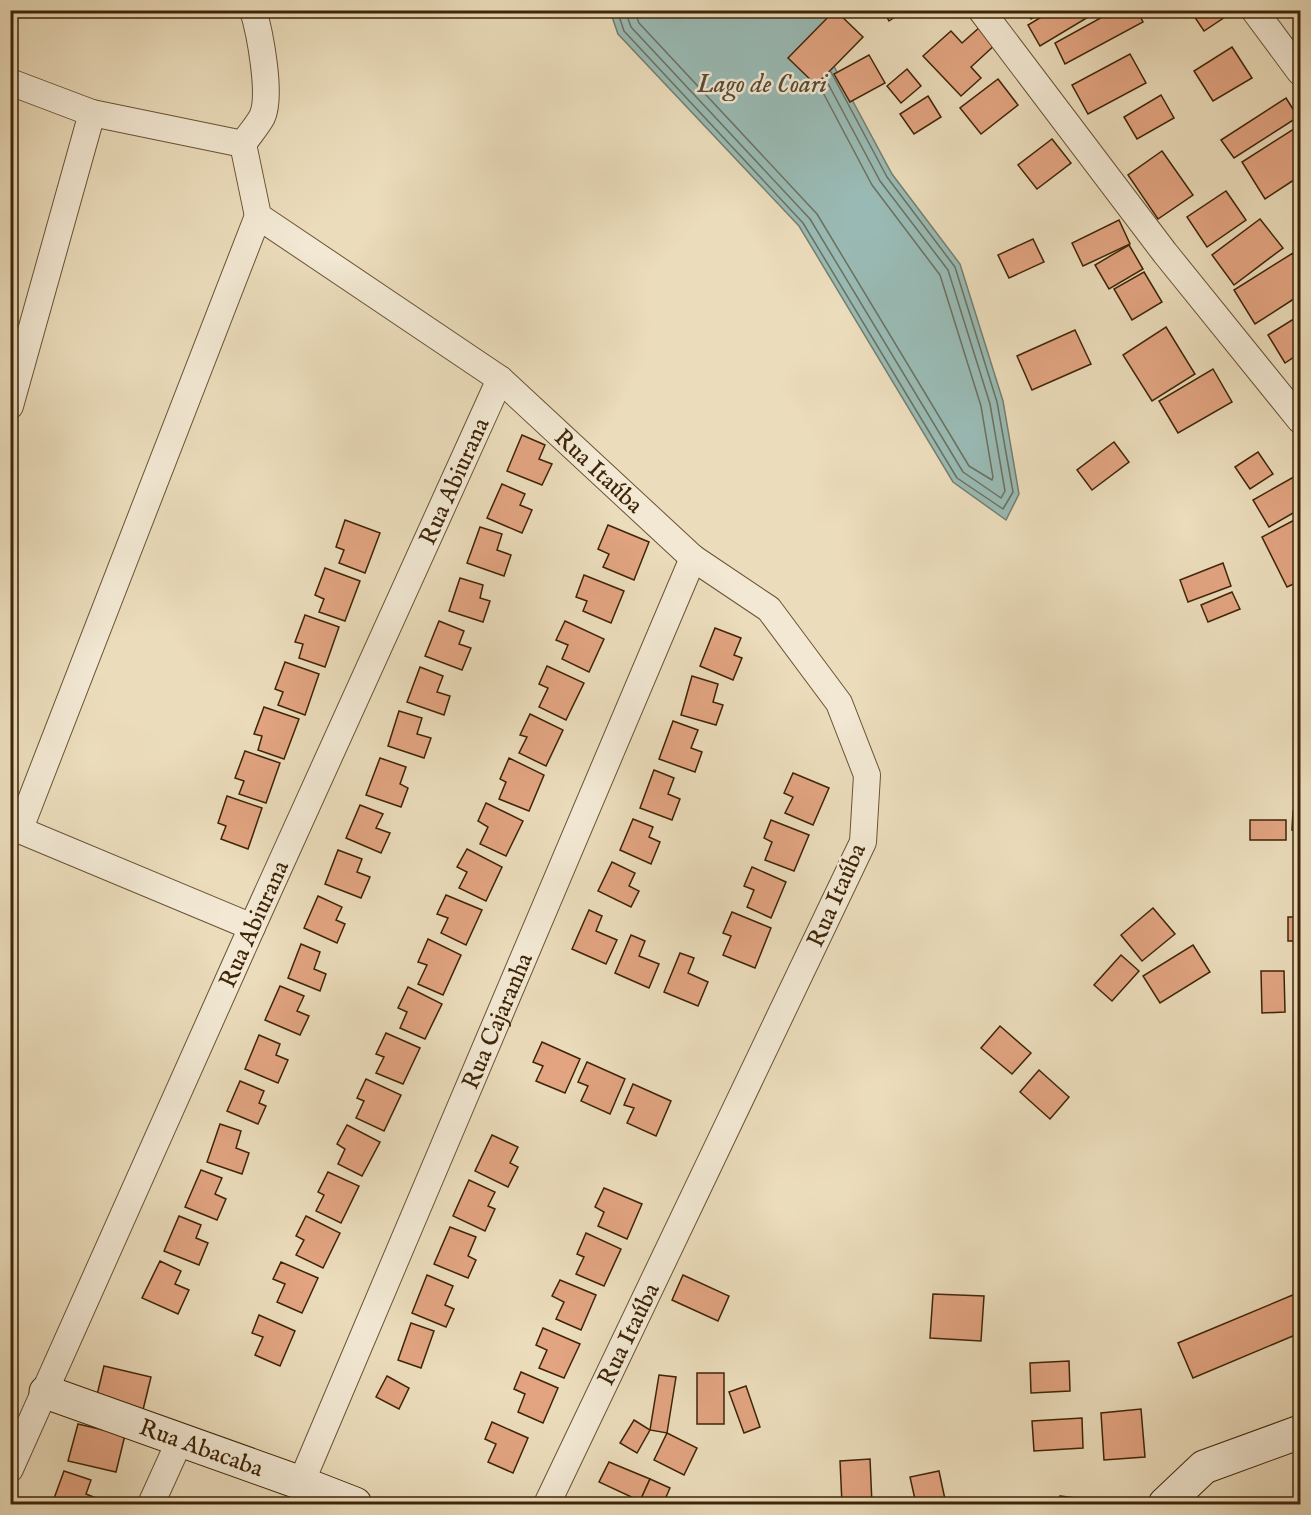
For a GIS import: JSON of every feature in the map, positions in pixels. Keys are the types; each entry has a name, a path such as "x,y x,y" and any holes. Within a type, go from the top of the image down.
{"street":[{"path":"252,927 15,829 258,216 243,144 263,116 265,94 262,40 254,10"},
{"path":"981,10 1165,253 1300,420"},
{"path":"1254,10 1300,72"},
{"path":"10,82 92,113 243,144"},
{"path":"10,406 92,113"},
{"name":"Rua Itaúba","path":"258,216 500,379 693,558 769,609 839,703 867,775 863,842 547,1504"},
{"name":"Rua Abiurana","path":"10,1469 500,379"},
{"name":"Rua Cajaranha","path":"301,1483 693,558"},
{"name":"Rua Abacaba","path":"46,1392 355,1504"},
{"path":"1165,1504 1204,1467 1300,1432"},
{"path":"151,1504 180,1440"}],"water":[{"name":"Lago de Coari","path":"610,11 830,11 821,42 892,174 960,264 1003,401 1019,494 1006,520 953,482 799,226 618,34"}],"building":[{"path":"835,10 863,37 816,85 788,58"},
{"path":"883,10 905,10 889,21"},
{"path":"1026,10 1046,10 1031,19"},
{"path":"1053,10 1100,10 1040,46 1028,25"},
{"path":"1115,10 1137,10 1143,22 1065,64 1055,43"},
{"path":"1190,10 1234,10 1234,11 1204,31"},
{"path":"981,26 997,43 971,67 981,78 961,96 923,56 951,31 962,43"},
{"path":"1232,47 1252,78 1213,101 1194,71"},
{"path":"1130,54 1146,83 1088,114 1072,85"},
{"path":"869,55 885,83 850,102 834,74"},
{"path":"907,69 921,86 901,103 887,86"},
{"path":"998,79 1018,105 981,134 960,108"},
{"path":"1161,95 1174,118 1137,139 1124,117"},
{"path":"928,96 941,117 914,134 900,114"},
{"path":"1286,98 1298,117 1234,158 1221,140"},
{"path":"1300,125 1300,176 1265,199 1242,162"},
{"path":"1052,139 1071,163 1037,189 1018,165"},
{"path":"1162,151 1193,195 1158,219 1128,175"},
{"path":"1226,191 1246,220 1207,247 1187,217"},
{"path":"1260,219 1283,248 1234,285 1212,255"},
{"path":"1119,220 1130,244 1083,266 1072,243"},
{"path":"1033,239 1044,262 1009,278 998,255"},
{"path":"1129,245 1143,269 1109,289 1095,265"},
{"path":"1293,253 1300,264 1300,295 1255,324 1234,290"},
{"path":"1144,272 1162,302 1132,320 1114,289"},
{"path":"1300,315 1300,353 1285,363 1268,335"},
{"path":"1166,327 1195,374 1152,401 1123,355"},
{"path":"1075,330 1091,364 1032,390 1017,356"},
{"path":"1213,369 1232,402 1178,433 1159,401"},
{"path":"522,435 545,445 539,459 552,464 542,485 507,471"},
{"path":"1114,442 1129,462 1092,490 1077,470"},
{"path":"1258,452 1273,474 1250,489 1235,467"},
{"path":"1299,474 1300,509 1269,527 1253,500"},
{"path":"502,484 525,494 520,505 532,510 522,533 487,518"},
{"path":"1300,517 1300,581 1287,587 1262,537"},
{"path":"345,520 380,533 365,573 339,563 344,550 336,547"},
{"path":"608,525 649,542 634,580 603,567 609,554 598,549"},
{"path":"480,527 502,534 497,550 511,555 504,576 467,563"},
{"path":"1223,563 1231,586 1188,602 1180,580"},
{"path":"325,568 360,581 345,621 319,612 324,599 315,595"},
{"path":"584,575 624,591 611,623 583,611 587,601 576,597"},
{"path":"460,578 483,585 480,598 490,601 483,622 449,611"},
{"path":"1232,592 1240,609 1208,622 1201,605"},
{"path":"305,615 339,627 325,667 299,658 303,644 295,642"},
{"path":"439,621 464,631 459,644 471,648 462,670 425,656"},
{"path":"565,621 604,639 589,672 562,659 568,645 556,640"},
{"path":"715,628 741,638 734,655 742,658 733,680 700,666"},
{"path":"285,662 319,674 305,715 278,705 283,692 275,689"},
{"path":"547,666 584,683 566,720 539,707 548,688 539,684"},
{"path":"420,667 443,676 437,692 450,696 444,715 407,702"},
{"path":"692,676 718,684 713,702 723,705 716,725 681,715"},
{"path":"264,707 299,719 284,759 258,750 262,736 254,734"},
{"path":"399,711 422,718 417,734 431,738 424,758 388,746"},
{"path":"530,714 563,730 546,766 519,753 527,737 520,735"},
{"path":"673,721 698,730 691,748 702,752 695,772 659,759"},
{"path":"245,751 280,763 266,803 239,794 244,781 235,778"},
{"path":"380,758 406,767 400,784 408,788 401,807 366,795"},
{"path":"509,758 544,775 529,811 499,799 506,782 500,779"},
{"path":"654,770 674,778 668,794 680,799 672,820 640,808"},
{"path":"793,773 829,788 813,825 785,813 793,797 784,793"},
{"path":"227,796 262,808 248,849 221,839 226,826 218,823"},
{"path":"486,803 523,821 506,856 480,844 488,827 478,821"},
{"path":"360,805 383,814 376,828 390,833 381,853 346,838"},
{"path":"1293,811 1300,811 1300,831 1292,830"},
{"path":"633,819 653,827 649,837 660,842 651,864 620,850"},
{"path":"771,820 809,835 794,871 765,860 772,842 764,838"},
{"path":"1250,820 1286,820 1286,840 1250,840"},
{"path":"467,849 502,867 486,901 459,888 467,872 457,867"},
{"path":"338,850 362,859 357,872 370,877 361,898 325,884"},
{"path":"612,862 635,873 629,886 639,891 631,907 598,891"},
{"path":"752,867 786,882 771,918 747,907 754,890 744,886"},
{"path":"446,895 482,910 466,945 441,933 448,918 437,914"},
{"path":"318,896 342,907 336,920 345,924 337,943 304,928"},
{"path":"1153,908 1175,934 1142,961 1121,935"},
{"path":"589,910 602,916 596,931 617,940 606,964 572,949"},
{"path":"732,912 771,928 755,968 723,955 731,936 723,933"},
{"path":"1288,917 1300,917 1300,941 1288,941"},
{"path":"631,935 645,941 639,956 659,964 649,988 615,973"},
{"path":"428,939 461,955 443,995 418,984 427,965 418,962"},
{"path":"301,944 320,952 314,969 326,974 320,991 288,978"},
{"path":"1193,945 1210,972 1160,1003 1143,976"},
{"path":"680,953 694,958 688,973 708,982 698,1006 664,992"},
{"path":"1121,955 1139,971 1112,1001 1094,985"},
{"path":"1261,971 1284,971 1285,1012 1262,1013"},
{"path":"280,986 304,996 297,1011 309,1016 300,1035 265,1020"},
{"path":"408,987 442,1004 425,1039 400,1028 407,1012 398,1008"},
{"path":"1000,1026 1031,1053 1012,1074 981,1048"},
{"path":"386,1033 420,1048 403,1084 376,1073 384,1057 376,1054"},
{"path":"259,1035 280,1044 276,1055 288,1060 278,1083 245,1069"},
{"path":"542,1042 580,1059 565,1093 536,1081 543,1066 533,1062"},
{"path":"587,1062 625,1079 610,1114 581,1101 588,1086 578,1082"},
{"path":"1039,1070 1069,1097 1050,1119 1020,1092"},
{"path":"366,1079 401,1095 384,1131 356,1118 364,1101 357,1098"},
{"path":"240,1081 264,1091 259,1103 266,1106 258,1124 227,1111"},
{"path":"633,1084 671,1101 656,1136 627,1123 634,1108 624,1105"},
{"path":"220,1124 241,1131 236,1148 249,1153 242,1174 207,1162"},
{"path":"347,1125 380,1142 362,1176 338,1164 345,1149 337,1144"},
{"path":"492,1135 518,1147 510,1163 518,1167 508,1187 475,1171"},
{"path":"201,1170 222,1178 215,1194 226,1199 217,1220 185,1207"},
{"path":"328,1172 359,1186 341,1223 316,1211 324,1195 318,1192"},
{"path":"469,1180 495,1192 488,1206 495,1209 485,1231 453,1216"},
{"path":"604,1188 642,1204 627,1239 598,1226 604,1212 595,1207"},
{"path":"179,1216 201,1225 196,1238 208,1243 199,1265 164,1251"},
{"path":"306,1216 340,1233 323,1268 296,1255 304,1240 296,1236"},
{"path":"450,1227 476,1237 468,1256 476,1260 468,1278 434,1264"},
{"path":"586,1233 621,1249 604,1286 576,1274 584,1257 577,1254"},
{"path":"160,1261 181,1271 175,1284 189,1290 178,1314 142,1298"},
{"path":"281,1262 318,1278 302,1313 277,1302 285,1284 273,1279"},
{"path":"427,1275 453,1286 445,1305 454,1309 446,1327 412,1313"},
{"path":"683,1275 729,1296 718,1321 672,1300"},
{"path":"560,1280 596,1295 581,1330 556,1319 564,1302 552,1296"},
{"path":"1300,1292 1300,1333 1193,1378 1178,1343"},
{"path":"933,1294 984,1296 981,1341 930,1338"},
{"path":"259,1315 295,1331 280,1366 255,1355 263,1337 252,1333"},
{"path":"411,1323 434,1331 421,1368 398,1360"},
{"path":"543,1328 580,1344 564,1378 539,1368 547,1350 536,1345"},
{"path":"1069,1361 1070,1391 1031,1393 1030,1363"},
{"path":"104,1366 151,1377 142,1414 95,1403"},
{"path":"521,1372 558,1388 543,1423 518,1412 525,1394 514,1389"},
{"path":"697,1373 724,1373 724,1424 697,1424"},
{"path":"659,1375 676,1377 667,1433 650,1430"},
{"path":"387,1376 409,1388 399,1409 376,1397"},
{"path":"746,1386 760,1427 744,1433 729,1392"},
{"path":"1141,1409 1145,1457 1104,1460 1101,1413"},
{"path":"1082,1418 1083,1448 1034,1451 1032,1421"},
{"path":"634,1420 650,1430 637,1453 620,1443"},
{"path":"492,1422 528,1438 513,1473 488,1462 496,1444 485,1439"},
{"path":"78,1424 125,1435 116,1472 68,1461"},
{"path":"667,1433 697,1448 684,1475 654,1460"},
{"path":"870,1459 872,1504 842,1504 840,1461"},
{"path":"609,1462 650,1479 640,1501 599,1482"},
{"path":"64,1471 91,1480 86,1494 96,1498 93,1504 52,1504"},
{"path":"939,1471 946,1504 916,1504 910,1477"},
{"path":"650,1479 670,1488 663,1504 649,1504 640,1501"},
{"path":"1060,1496 1118,1503 1059,1504"}]}
